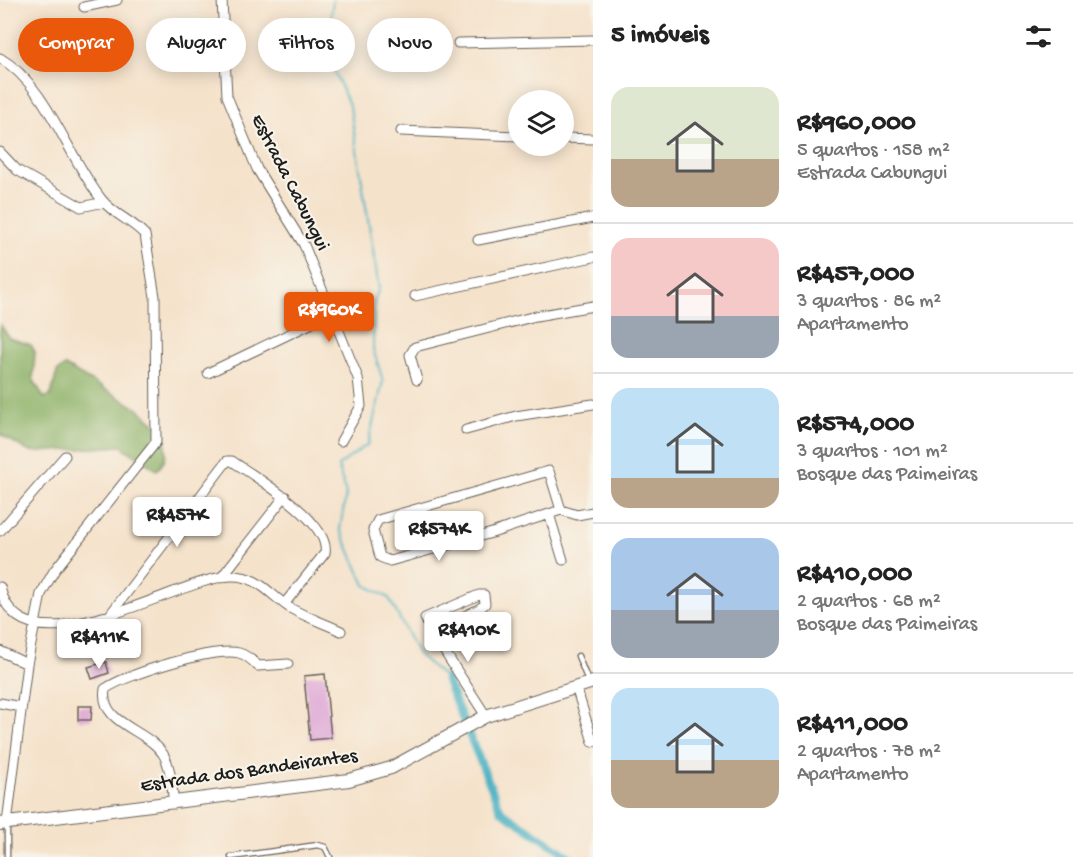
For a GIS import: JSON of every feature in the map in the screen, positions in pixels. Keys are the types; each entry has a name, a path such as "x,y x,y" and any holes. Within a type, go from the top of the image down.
{"main road":[{"name":"Estrada dos Bandeirantes","path":"3,824 349,780 391,768 482,718 591,683"}],"street":[{"path":"84,7 117,0"},
{"name":"Estrada Cabungui","path":"222,0 227,96 244,142 303,245 361,392 361,406 341,441"},
{"path":"458,43 593,40"},
{"path":"0,58 29,83 104,202 120,218 145,235 155,297 156,442 46,583 41,594 37,624 27,664 3,824"},
{"path":"401,131 508,136"},
{"path":"574,138 593,139"},
{"path":"0,152 17,170 81,207 104,202"},
{"path":"478,240 593,218"},
{"path":"415,296 593,257"},
{"path":"417,380 410,355 415,347 536,316 593,306"},
{"path":"208,373 332,314"},
{"path":"466,430 516,416 593,404"},
{"path":"0,531 65,456"},
{"path":"109,615 223,463 232,461 285,496 302,512 326,548 325,553 285,603"},
{"path":"561,510 549,471 378,520 373,530 380,557 390,561 492,533 561,510 577,515 593,512"},
{"path":"221,578 285,496"},
{"path":"549,514 563,560"},
{"path":"0,587 11,609 20,618 37,624 56,626 109,615 232,576 253,580 272,590 285,603 340,631"},
{"path":"432,632 479,609 485,604 484,595 479,594 426,616 425,620 482,718"},
{"path":"0,651 27,664"},
{"path":"174,804 165,757 156,743 120,722 108,711 103,700 105,689 135,674 192,658 232,652 245,655 258,666 288,664"},
{"path":"576,687 593,742"},
{"path":"0,703 21,707"}],"lane":[{"path":"578,656 591,683"},
{"path":"3,824 8,857"},
{"path":"231,857 318,846 325,847 330,857"}],"green space":[{"path":"0,324 9,338 31,345 35,352 33,379 44,398 51,395 57,372 65,366 137,408 164,431 166,452 164,461 157,470 121,446 28,451 0,434"}],"building":[{"path":"106,662 109,673 92,679 88,667"},
{"path":"325,674 331,738 310,740 304,676"},
{"path":"78,706 92,706 91,720 78,720"}],"waterway":[{"path":"333,0 327,54 350,107 379,288 374,303 373,349 383,381 368,444 338,466 346,494 340,529 365,585 389,598 418,654 446,679"},
{"path":"446,679 501,811 570,857"}]}
